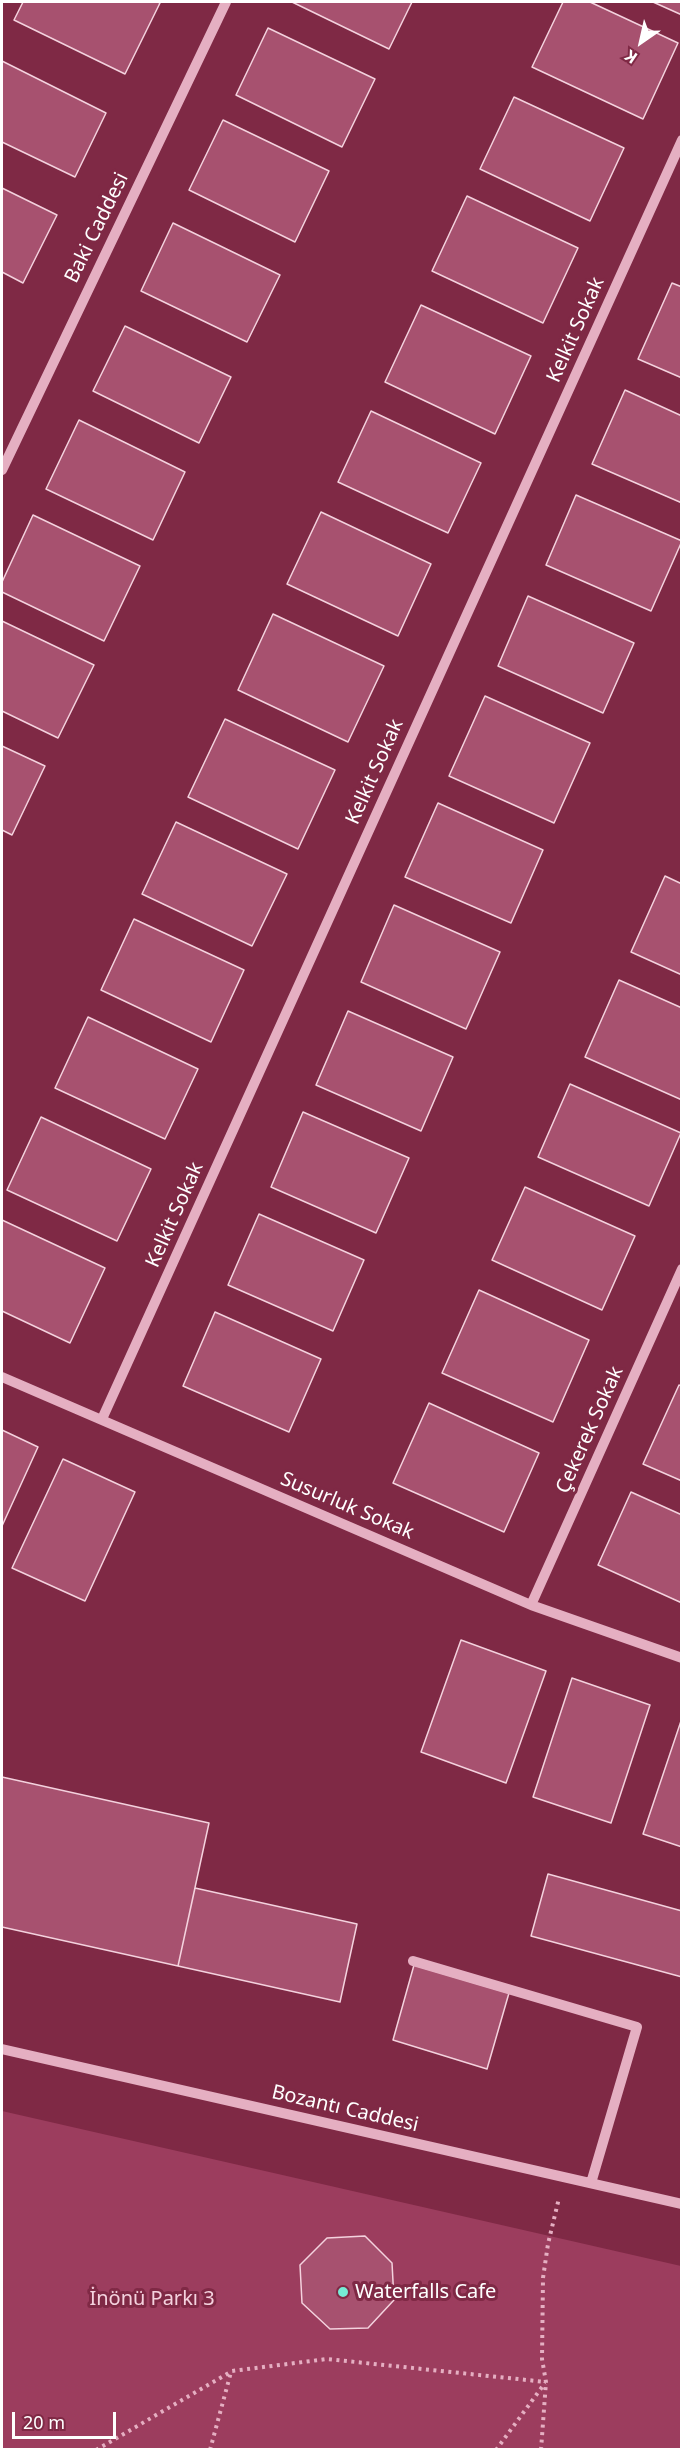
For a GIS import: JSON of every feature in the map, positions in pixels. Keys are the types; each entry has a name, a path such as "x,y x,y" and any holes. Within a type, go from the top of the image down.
{"street":[{"name":"Baki Caddesi","path":"2,470 226,2"},
{"name":"Kelkit Sokak","path":"102,1419 681,140"},
{"name":"Çekerek Sokak","path":"531,1605 681,1269"},
{"name":"Susurluk Sokak","path":"2,1377 531,1605 681,1658"},
{"path":"413,1961 637,2027 591,2183"},
{"name":"Bozantı Caddesi","path":"2,2049 681,2204"}],"path":[{"path":"541,2450 546,2382 542,2359 543,2277 555,2210 565,2177"},
{"path":"96,2450 232,2371 327,2359 546,2382"},
{"path":"210,2450 232,2371"},
{"path":"496,2450 546,2382"}],"green space":[{"name":"İnönü Parkı 3","path":"2,2111 681,2266 681,2449 2,2449"}],"building":[{"path":"23,2 160,3 125,74 14,20"},
{"path":"292,2 412,2 389,49"},
{"path":"563,2 590,2 678,43 643,119 532,67"},
{"path":"653,2 682,2 682,15"},
{"path":"268,28 375,79 342,147 236,95"},
{"path":"2,61 106,113 75,177 2,142"},
{"path":"514,97 624,148 590,221 480,169"},
{"path":"223,120 329,171 295,242 189,190"},
{"path":"2,188 57,215 23,283 2,272"},
{"path":"467,196 578,248 543,323 432,271"},
{"path":"173,223 280,275 247,342 141,291"},
{"path":"672,283 682,287 682,378 638,359"},
{"path":"421,305 531,356 495,434 385,382"},
{"path":"125,326 231,377 199,443 93,391"},
{"path":"625,390 682,416 682,503 592,464"},
{"path":"371,411 481,463 448,533 338,482"},
{"path":"79,420 185,472 153,540 46,489"},
{"path":"576,495 682,541 651,611 546,565"},
{"path":"321,512 431,564 398,636 287,584"},
{"path":"33,515 140,566 104,641 2,592 2,582"},
{"path":"528,596 634,643 603,713 498,666"},
{"path":"273,614 384,666 348,742 238,690"},
{"path":"2,621 94,665 58,738 2,711"},
{"path":"485,696 590,743 554,823 449,776"},
{"path":"225,719 335,770 298,849 188,797"},
{"path":"2,746 45,766 12,835 2,830"},
{"path":"438,803 543,850 511,923 405,877"},
{"path":"176,822 287,874 252,946 142,894"},
{"path":"665,876 682,884 682,975 631,952"},
{"path":"394,905 500,952 466,1029 361,982"},
{"path":"134,919 244,970 211,1042 101,990"},
{"path":"619,980 682,1008 682,1100 585,1057"},
{"path":"348,1011 453,1057 421,1131 316,1085"},
{"path":"88,1017 198,1069 165,1139 55,1088"},
{"path":"570,1084 681,1133 649,1206 538,1157"},
{"path":"303,1112 409,1158 376,1233 271,1187"},
{"path":"41,1117 151,1169 117,1241 7,1190"},
{"path":"525,1187 635,1236 602,1310 492,1260"},
{"path":"259,1214 364,1260 333,1331 228,1285"},
{"path":"2,1220 105,1268 70,1343 2,1311"},
{"path":"479,1290 589,1340 553,1422 442,1373"},
{"path":"215,1312 321,1359 289,1432 183,1386"},
{"path":"679,1385 682,1386 682,1481 643,1464"},
{"path":"429,1403 539,1453 504,1532 393,1483"},
{"path":"2,1430 38,1447 2,1526"},
{"path":"63,1459 135,1492 85,1601 12,1568"},
{"path":"631,1492 682,1515 682,1603 598,1565"},
{"path":"461,1640 546,1671 506,1783 421,1752"},
{"path":"572,1678 650,1705 611,1823 533,1797"},
{"path":"682,1718 682,1847 643,1834"},
{"path":"2,1777 209,1823 178,1966 2,1927"},
{"path":"548,1874 682,1911 682,1977 531,1936"},
{"path":"195,1888 357,1924 340,2002 178,1966"},
{"path":"414,1965 509,1993 487,2069 393,2040"},
{"path":"365,2236 392,2263 394,2300 368,2328 330,2329 302,2303 300,2265 327,2238"}],"place":[{"name":"Waterfalls Cafe","path":"343,2292"}]}
